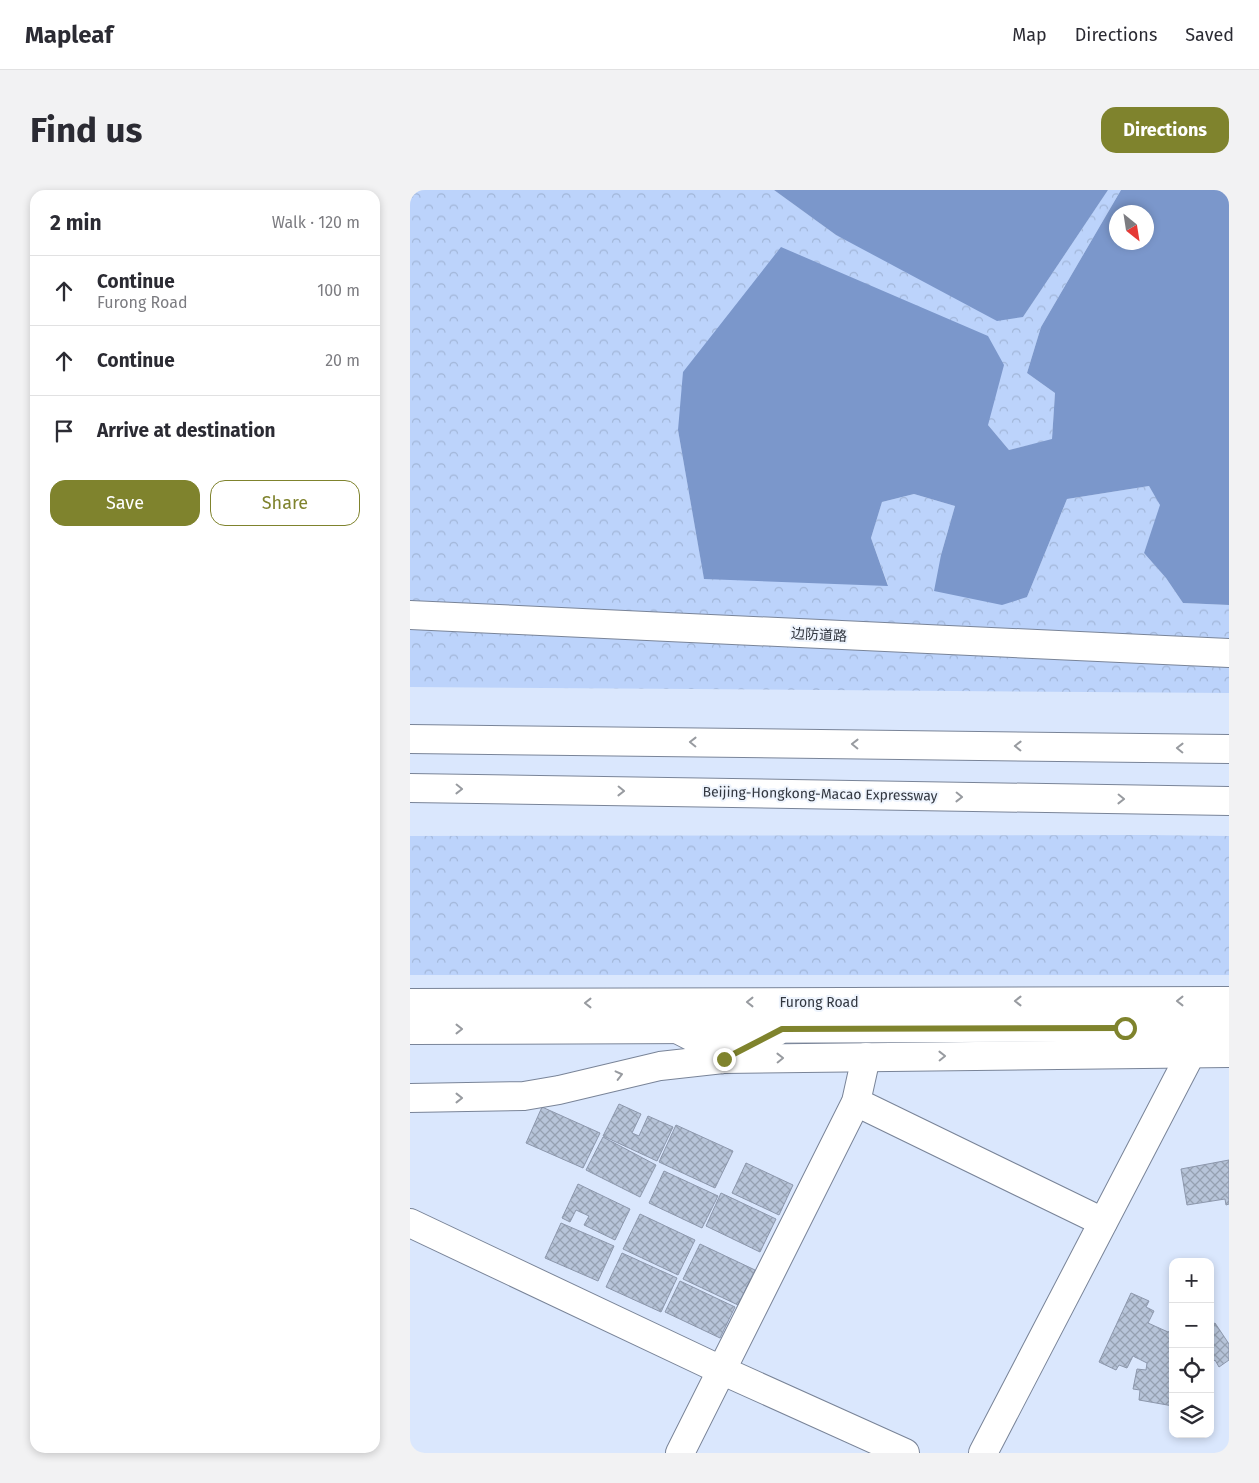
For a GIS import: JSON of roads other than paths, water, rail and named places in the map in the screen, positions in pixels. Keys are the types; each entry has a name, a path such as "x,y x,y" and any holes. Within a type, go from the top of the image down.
{"main road":[{"name":"边防道路","path":"410,615 1229,653"},
{"path":"410,739 1229,749"},
{"name":"Beijing-Hongkong-Macao Expressway","path":"410,788 1229,801"},
{"name":"Furong Road","path":"410,1003 1229,1001"},
{"path":"984,1453 1191,1054 1217,1027"},
{"name":"Furong Road","path":"410,1030 1217,1027"},
{"path":"677,1029 704,1043 724,1059"},
{"path":"724,1059 782,1029"},
{"path":"410,1098 524,1096 559,1090 660,1066 724,1059 1229,1054"},
{"path":"680,1453 856,1102 866,1057"},
{"path":"856,1102 1103,1222"},
{"path":"410,1223 721,1370 906,1453"}]}
